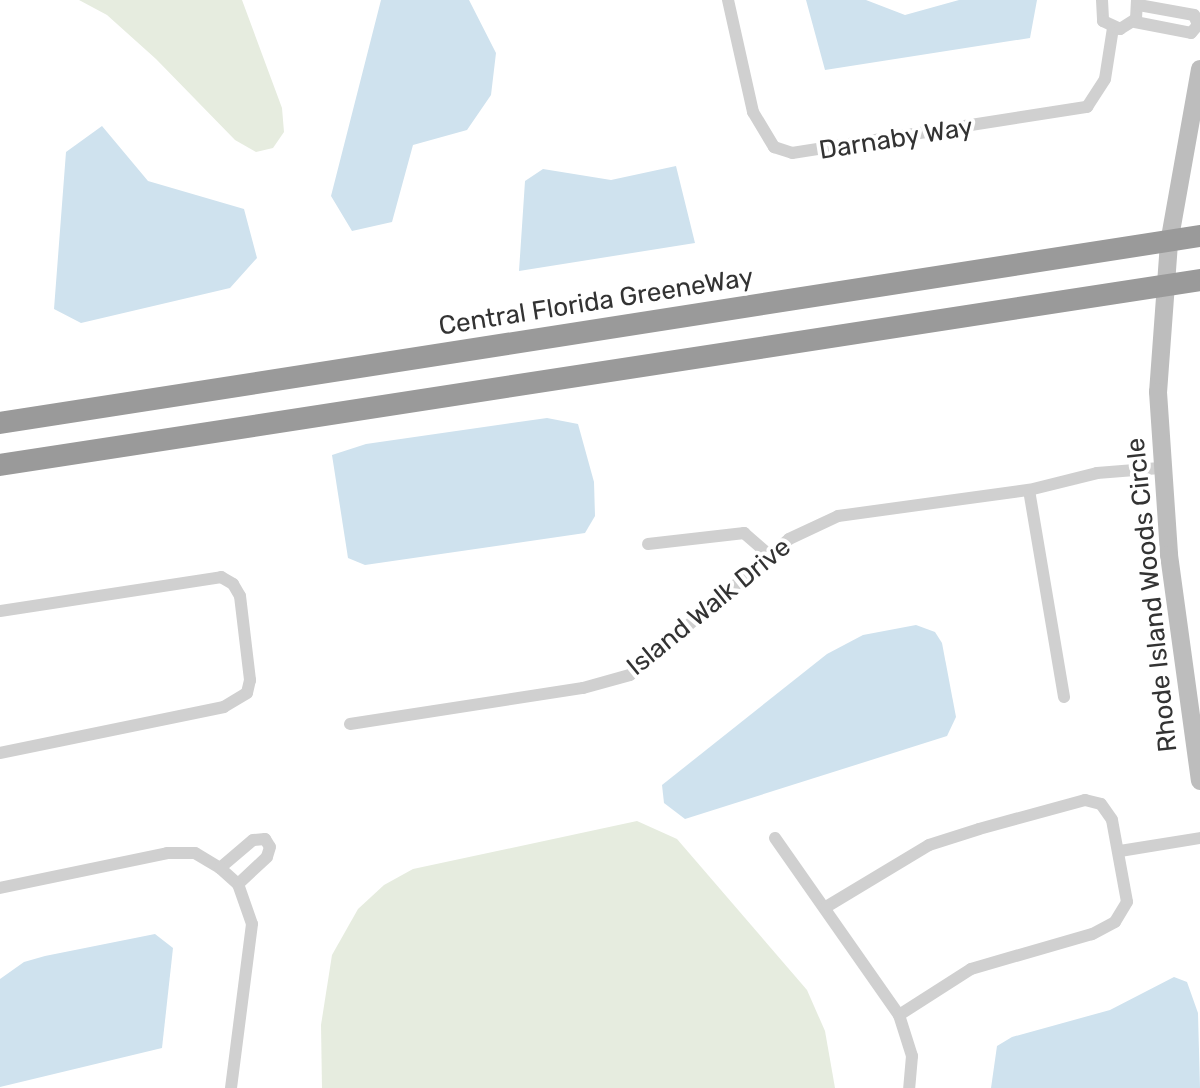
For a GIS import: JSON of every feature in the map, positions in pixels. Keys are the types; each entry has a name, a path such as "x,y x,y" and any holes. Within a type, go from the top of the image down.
{"highway":[{"name":"Central Florida GreeneWay","path":"0,423 1197,237"},
{"path":"0,465 1195,280"}],"street":[{"name":"Darnaby Way","path":"728,0 753,112 774,147 792,153 1087,107 1105,79 1113,28"},
{"path":"1102,0 1100,15 1113,28 1135,22 1191,33 1199,25 1194,15 1138,2 1135,22"},
{"name":"Rhode Island Woods Circle","path":"1200,69 1163,293 1160,468 1200,781"},
{"name":"Island Walk Drive","path":"350,724 616,681 630,675 789,539 838,516 1029,490 1097,473 1160,468"},
{"path":"1029,490 1064,697"},
{"path":"648,544 744,533 770,556"},
{"path":"0,611 221,577 233,584 240,596 250,680 247,693 224,707 0,753"},
{"path":"826,907 929,845 1085,800 1101,804 1107,812 1120,851 1127,902 1115,922 1092,934 971,969 899,1015"},
{"path":"775,838 899,1015 912,1056 909,1088"},
{"path":"1120,851 1200,838"},
{"path":"220,868 253,840 265,839 270,847 267,857 238,884"},
{"path":"0,888 167,853 195,853 220,868 238,884 252,924 231,1088"}],"shaded area":[{"path":"79,0 242,0 282,108 284,132 273,148 256,152 235,140 156,59 107,15"},
{"path":"637,821 677,839 807,990 825,1031 835,1088 322,1088 321,1025 332,955 358,909 384,885 413,869"}],"water":[{"path":"381,0 469,0 496,53 491,95 467,130 413,145 392,222 352,231 331,196"},
{"path":"806,0 866,0 905,15 959,0 1037,0 1030,38 825,70"},
{"path":"102,126 148,181 244,209 257,258 230,288 81,323 54,309 66,152"},
{"path":"676,166 695,243 519,271 525,181 543,169 611,180"},
{"path":"547,418 578,424 594,482 595,516 585,533 365,565 348,558 332,455 366,444"},
{"path":"916,625 935,632 942,643 956,717 947,736 685,819 664,803 662,785 827,654 863,635"},
{"path":"155,934 173,948 162,1048 0,1087 0,979 24,962"},
{"path":"1174,977 1187,982 1198,1013 1200,1088 991,1088 997,1046 1012,1037 1110,1010"}]}
